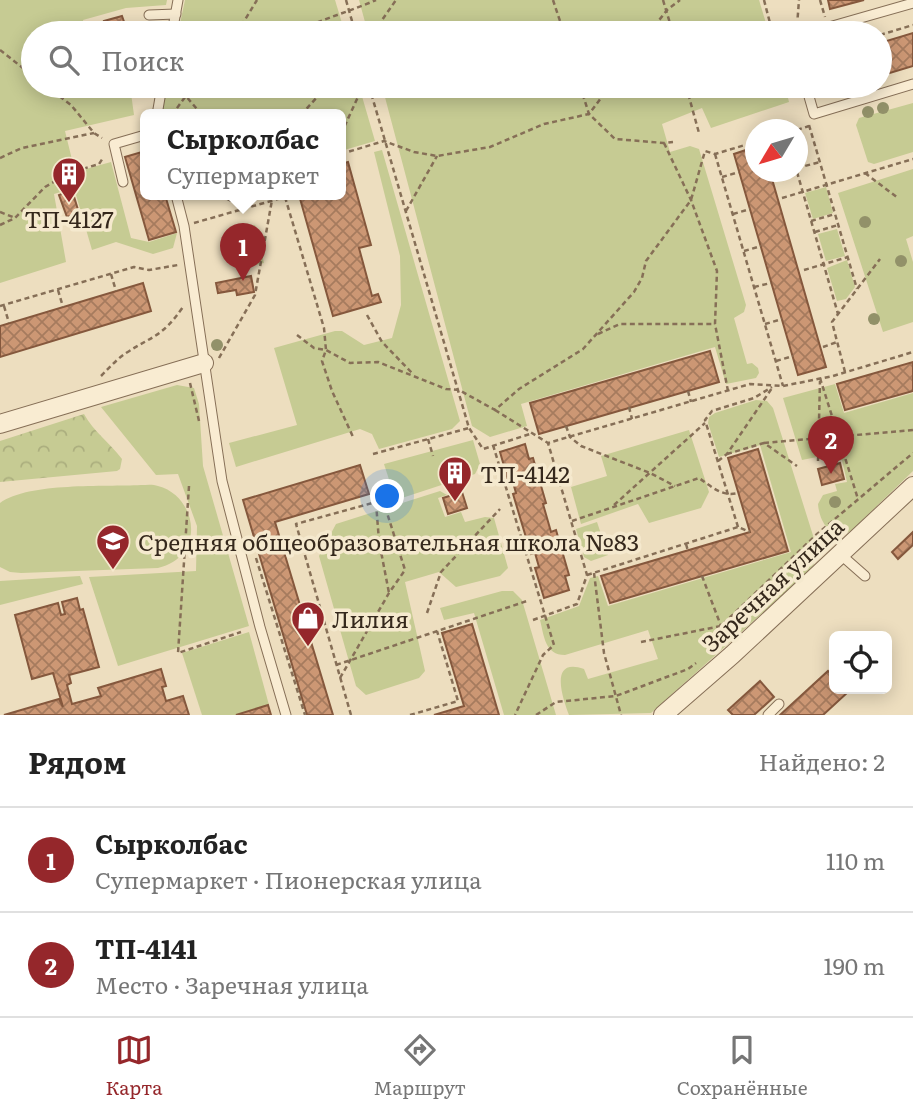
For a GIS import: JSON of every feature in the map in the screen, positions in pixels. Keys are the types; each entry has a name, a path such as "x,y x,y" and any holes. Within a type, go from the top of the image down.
{"street":[{"path":"0,424 211,360"},
{"name":"Заречная улица","path":"663,715 732,655 913,486"}],"lane":[{"path":"175,21 178,0"},
{"path":"850,21 913,3"},
{"path":"149,15 176,14"},
{"path":"892,90 913,84"},
{"path":"809,98 814,114 867,98"},
{"path":"123,182 114,144 140,136"},
{"path":"177,200 211,360 222,481 286,715"},
{"path":"840,554 865,576"},
{"path":"768,715 779,704"}],"path":[{"path":"244,21 257,0"},
{"path":"346,0 352,21"},
{"path":"321,21 376,0"},
{"path":"383,19 396,0"},
{"path":"554,0 560,21"},
{"path":"663,0 670,21"},
{"path":"658,21 680,0"},
{"path":"764,0 769,21"},
{"path":"798,21 799,0"},
{"path":"820,0 827,21"},
{"path":"892,31 913,25"},
{"path":"0,50 21,67"},
{"path":"0,225 15,218 45,187 69,173 99,164 114,144 94,133 62,98"},
{"path":"346,123 358,98"},
{"path":"372,98 469,428 483,449 530,433"},
{"path":"584,98 589,114 614,139 674,142"},
{"path":"346,152 384,141 414,152 437,156 489,147 544,124 589,114 601,98"},
{"path":"689,98 699,133"},
{"path":"808,126 857,289"},
{"path":"0,158 22,148 94,133"},
{"path":"664,143 691,200 717,271 715,324 728,391"},
{"path":"495,410 519,389 583,349 634,292 642,278 646,261 691,200 705,151 715,154 745,145"},
{"path":"715,154 783,386"},
{"path":"405,212 437,156"},
{"path":"782,198 913,159"},
{"path":"808,166 820,162"},
{"path":"722,177 739,172"},
{"path":"865,173 898,198"},
{"path":"800,182 838,314"},
{"path":"229,200 246,208"},
{"path":"184,226 272,200 255,295 211,360"},
{"path":"286,200 324,328 326,350 322,361 332,391 355,439"},
{"path":"733,214 750,209"},
{"path":"0,212 15,218"},
{"path":"811,221 835,214"},
{"path":"815,232 839,225"},
{"path":"744,251 761,246"},
{"path":"804,270 848,257"},
{"path":"845,372 832,322 880,259"},
{"path":"9,323 2,305 134,267 149,270 178,265"},
{"path":"111,274 116,291"},
{"path":"754,287 771,283"},
{"path":"57,289 63,307"},
{"path":"98,378 125,354 171,325 184,305"},
{"path":"367,315 382,342 415,376"},
{"path":"765,324 782,319"},
{"path":"597,334 620,324 715,324"},
{"path":"297,335 314,348 326,350 350,363 378,362 446,389 459,390 548,443 587,575 577,604 533,620"},
{"path":"823,347 837,342"},
{"path":"548,443 750,384 783,386 845,372 913,352"},
{"path":"776,361 793,356"},
{"path":"821,378 858,499"},
{"path":"818,461 821,378"},
{"path":"738,527 705,424 706,417 712,411 754,398 773,386"},
{"path":"718,461 727,454 773,386"},
{"path":"688,391 691,402"},
{"path":"629,408 632,419"},
{"path":"611,508 705,424"},
{"path":"566,426 570,437 581,446 650,473 675,486"},
{"path":"373,454 469,428"},
{"path":"727,454 764,443 913,430"},
{"path":"428,439 433,456"},
{"path":"764,443 797,467"},
{"path":"493,445 537,580 554,645 543,655 515,715"},
{"path":"709,652 721,626 817,534 913,453"},
{"path":"572,521 699,478 719,492 729,495 738,493"},
{"path":"189,486 178,653 241,632"},
{"path":"340,678 405,570 385,499 296,524 336,665 351,715"},
{"path":"376,502 379,541 389,593"},
{"path":"426,613 441,572 500,509"},
{"path":"587,575 738,527 750,532"},
{"path":"686,544 688,551"},
{"path":"253,548 304,715"},
{"path":"632,561 634,566"},
{"path":"594,573 604,653 621,715"},
{"path":"702,576 732,655"},
{"path":"336,665 527,601"},
{"path":"641,642 721,626"},
{"path":"410,715 458,701 436,630"},
{"path":"536,715 556,702 616,696 688,669 698,660"}],"green space":[{"path":"0,0 167,0 166,5 126,8 83,21 21,21 21,98 132,98 134,115 65,131 75,172 111,162 131,238 149,242 177,233 173,248 153,254 116,242 92,250 74,188 54,194 66,262 0,283"},
{"path":"185,0 335,0 341,21 181,21"},
{"path":"359,0 759,0 765,21 365,21"},
{"path":"164,98 362,98 375,141 346,150 346,109 163,109"},
{"path":"385,98 788,98 789,102 711,128 702,108 662,124 670,152 690,146 699,149 746,305 744,312 734,318 747,364 752,363 758,368 756,378 726,384 715,347 521,404 527,426 490,437 472,426"},
{"path":"913,103 913,152 874,164 868,162 856,125 859,118"},
{"path":"382,150 460,421 452,429 379,449 372,434 360,429 236,467 229,443 297,425 274,348 335,331 342,331 364,345 392,338 401,305 400,256 374,152"},
{"path":"913,169 913,236 906,239 913,262 913,322 883,332 838,193"},
{"path":"826,187 833,213 813,219 805,193"},
{"path":"255,225 264,263 241,269 231,231"},
{"path":"837,229 845,256 826,261 818,234"},
{"path":"847,260 855,287 846,299 837,301 827,268"},
{"path":"835,384 844,413 913,393 913,471 845,534 828,529 818,504 823,495 837,491 835,484 847,482 842,460 829,463 827,455 802,460 783,398"},
{"path":"177,385 194,388 199,404 203,466 249,626 118,666 89,577 196,571 197,526 178,474 156,475 101,407"},
{"path":"756,400 767,401 773,408 816,545 814,564 651,713 569,715 561,681 566,669 584,669 588,679 658,659 648,630 565,655 549,648 540,620 579,606 590,578 598,576 608,606 791,552 760,445 719,457 708,423 709,417 715,413"},
{"path":"84,414 122,459 120,469 0,482 0,441"},
{"path":"689,430 709,492 701,508 649,523 638,504 581,524 571,487 607,476 601,456"},
{"path":"473,440 480,464 475,474 405,497 394,495 384,464"},
{"path":"156,485 171,492 181,501 188,513 190,539 184,552 174,561 158,568 21,573 0,567 0,503 13,496 48,489"},
{"path":"440,491 447,495 438,498 445,517 461,512 465,522 485,517 494,518 508,568 500,576 456,587 439,572 405,582 425,671 419,678 366,695 356,686 319,556 336,524"},
{"path":"597,522 608,555 591,561 584,557 576,529"},
{"path":"80,576 83,584 0,605 0,581"},
{"path":"502,591 513,591 522,600 556,715 504,715 474,613 444,620 440,608"},
{"path":"249,632 269,705 236,715 202,715 182,653"}],"building":[{"path":"828,0 864,0 830,9"},
{"path":"122,16 124,21 104,21"},
{"path":"913,33 913,66 892,72 892,39"},
{"path":"745,150 745,182 773,182 826,367 798,375 734,154"},
{"path":"140,152 140,200 166,200 176,232 149,240 125,157"},
{"path":"346,163 371,245 359,248 372,296 378,294 381,302 333,316 300,200 346,200"},
{"name":"ТП-4127","path":"72,190 79,213 67,217 59,195"},
{"path":"251,276 254,292 237,295 236,290 218,293 216,283"},
{"path":"143,283 151,311 0,357 0,326"},
{"path":"710,351 719,382 539,434 530,403"},
{"path":"913,362 913,391 845,410 837,384"},
{"path":"525,444 529,459 533,458 551,532 556,530 569,575 565,576 569,590 544,598 535,568 539,567 535,553 531,554 513,494 516,493 512,479 508,480 500,452"},
{"path":"758,449 788,551 610,603 601,576 750,532 728,458"},
{"path":"840,463 844,479 822,485 818,469"},
{"path":"360,465 369,494 275,522 333,715 307,715 243,500"},
{"name":"ТП-4142","path":"462,492 467,508 448,514 443,498"},
{"path":"913,532 913,545 898,559 892,552"},
{"path":"77,598 80,610 83,609 99,667 69,675 71,683 67,685 72,704 101,696 98,688 161,669 166,686 162,687 166,701 183,696 189,715 4,715 59,699 63,707 53,673 32,679 15,615 58,603 61,615 65,614 62,602"},
{"path":"472,624 499,715 434,715 464,706 442,633"},
{"path":"828,671 829,694 846,694 823,715 780,715"},
{"path":"760,681 774,697 754,715 733,715 728,710"},
{"path":"268,705 271,715 236,715"}],"place":[{"name":"ТП-4127","path":"69,204"},
{"name":"Сырколбас","path":"243,281"},
{"name":"ТП-4141","path":"831,474"},
{"name":"ТП-4142","path":"455,503"},
{"name":"Средняя общеобразовательная школа №83","path":"113,571"},
{"name":"Лилия","path":"308,648"}]}
